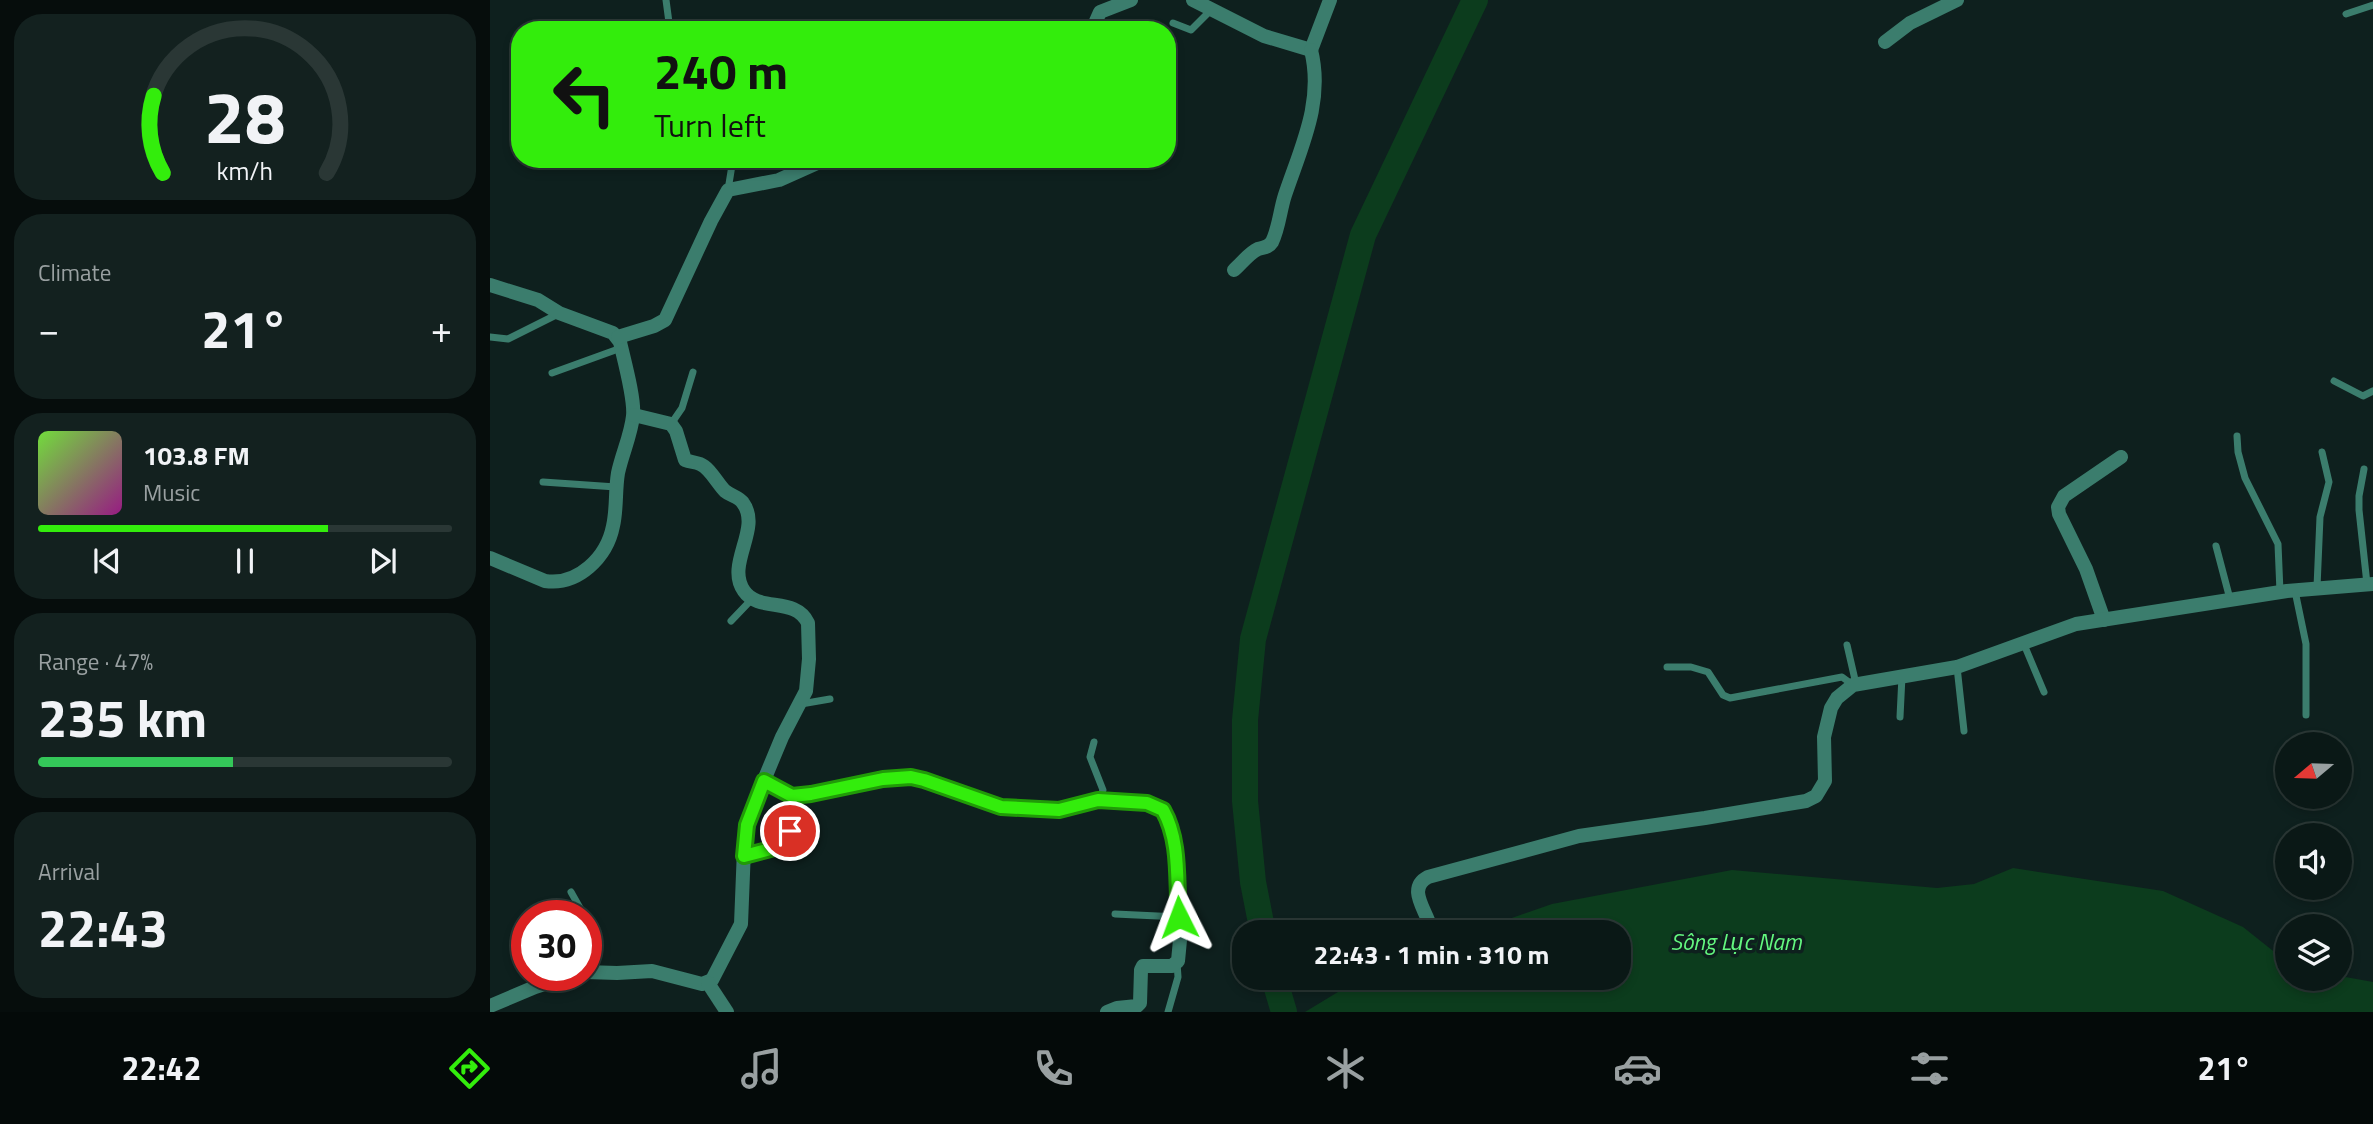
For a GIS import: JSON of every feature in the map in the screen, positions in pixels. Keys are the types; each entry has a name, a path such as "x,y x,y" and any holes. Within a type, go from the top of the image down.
{"street":[{"path":"1096,21 1100,12 1131,0"},
{"path":"1193,0 1264,36 1311,50"},
{"path":"1234,270 1273,240 1284,199 1311,123 1315,66 1311,50 1330,0"},
{"path":"1885,42 1910,23 1957,0"},
{"path":"619,343 665,320 728,190 779,180 806,168"},
{"path":"490,285 538,300 559,313 613,333 619,343 634,415 620,466 613,529 606,546 584,572 572,580 545,582 490,558"},
{"path":"602,973 652,971 697,984 708,983 717,972 741,924 747,825 782,737 801,704 808,679 808,623 799,612 790,607 752,598 743,590 738,576 748,525 743,503 726,492 703,465 685,460 676,431 671,424 634,415"},
{"path":"2104,620 2086,569 2058,507 2064,496 2121,457"},
{"path":"1428,920 1417,886 1428,877 1579,836 1806,801 1816,796 1825,781 1826,721 1837,698 1855,684 1957,667 2061,628 2230,599 2317,587 2370,584"},
{"path":"764,781 792,796 902,777 924,780 1001,807 1059,810 1098,800 1147,803 1163,810 1175,845 1180,940 1177,963 1172,966 1143,966 1140,1003 1132,1008 1117,1008 1107,1012"},
{"path":"708,983 727,1012"},
{"path":"490,1006 530,991"}],"lane":[{"path":"666,0 669,21"},
{"path":"2346,14 2373,5"},
{"path":"1176,24 1191,30 1212,9"},
{"path":"728,190 732,168"},
{"path":"490,337 502,340 508,338 559,313"},
{"path":"552,373 619,343"},
{"path":"671,424 682,408 693,372"},
{"path":"2334,381 2363,396 2373,391"},
{"path":"2237,436 2245,478 2278,544 2288,591 2306,644 2305,715"},
{"path":"2317,587 2320,517 2329,482 2322,452"},
{"path":"2364,469 2358,496 2370,584"},
{"path":"543,482 617,487"},
{"path":"2216,546 2230,599"},
{"path":"732,621 752,598"},
{"path":"2023,642 2044,692"},
{"path":"1847,645 1855,684"},
{"path":"1667,667 1691,667 1708,672 1723,695 1730,698 1842,677 1855,684"},
{"path":"1957,667 1964,731"},
{"path":"1900,717 1902,676"},
{"path":"801,704 830,699"},
{"path":"1094,742 1090,757 1103,790 1098,800"},
{"path":"744,856 778,847 797,818"},
{"path":"571,892 576,900"},
{"path":"1115,914 1179,917"},
{"path":"1168,1012 1178,977 1177,963"}],"water":[{"name":"Sông Lục Nam","path":"2013,868 2163,891 2243,927 2275,952 2275,991 2352,991 2352,978 2373,982 2373,1012 1305,1012 1341,990 1631,990 1631,920 1506,920 1552,904 1732,870 1937,888 1974,884"}],"waterway":[{"path":"1260,920 1253,882 1245,801 1245,720 1253,639 1363,235 1475,0"},
{"path":"1278,990 1284,1012"}],"route":[{"path":"790,831 778,847 744,856 747,825 764,781 792,796 883,779 911,777 1001,807 1059,810 1098,800 1147,803 1163,810 1170,827 1175,845 1179,917"}]}
